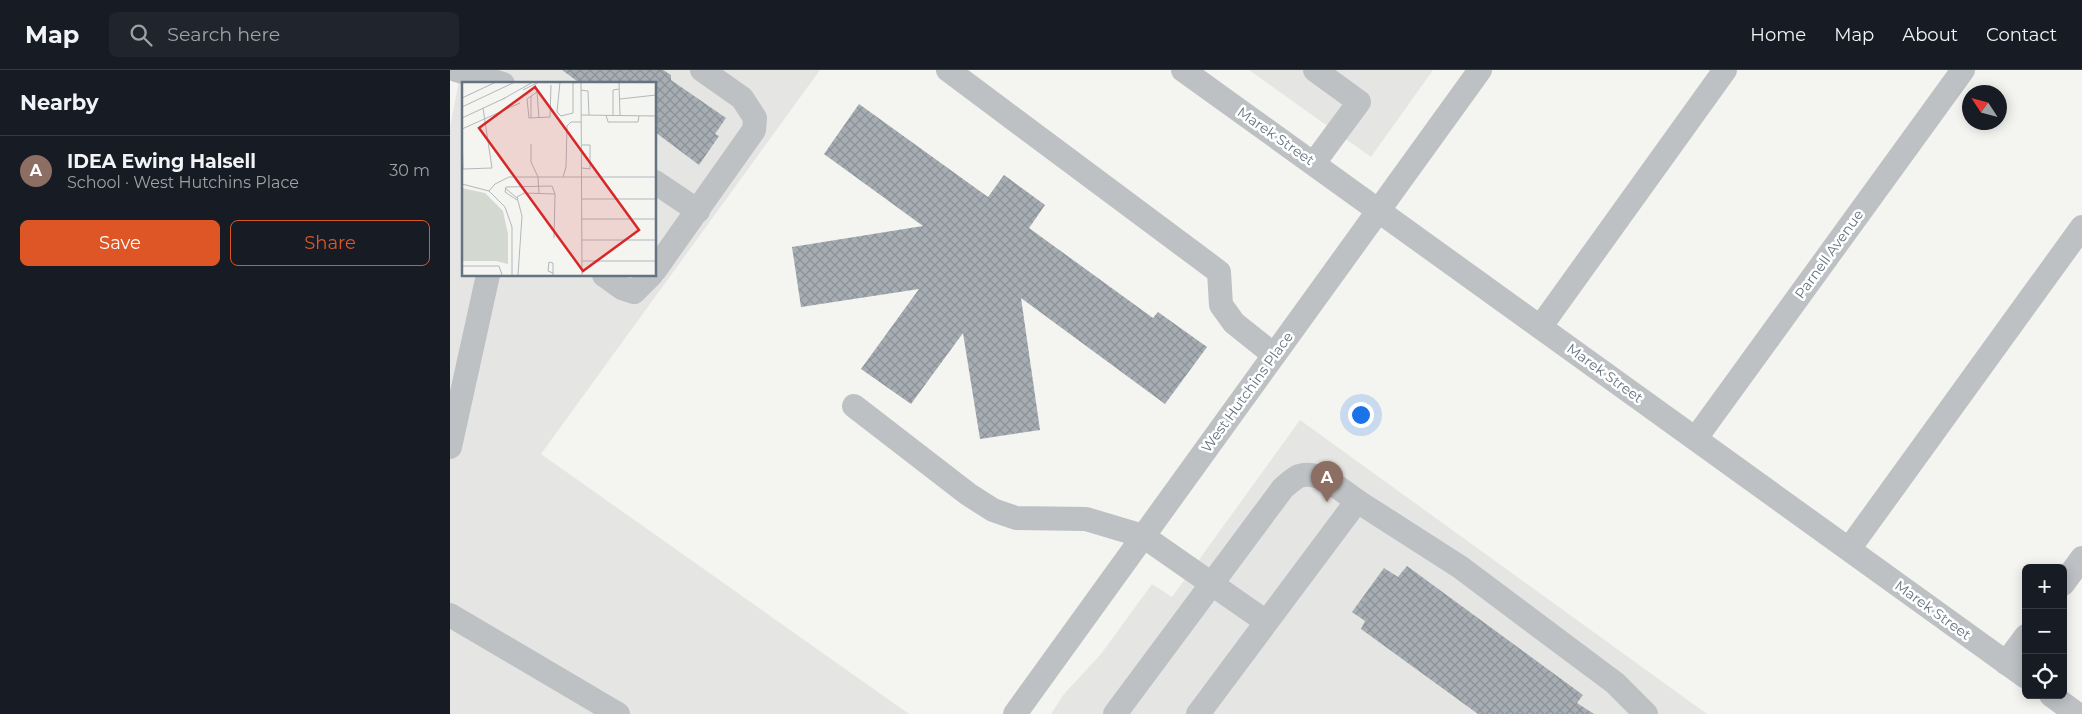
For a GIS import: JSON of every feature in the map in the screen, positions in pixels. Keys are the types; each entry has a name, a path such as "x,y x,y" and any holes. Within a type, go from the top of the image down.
{"street":[{"path":"456,70 496,82"},
{"path":"656,267 754,130 755,118 742,98 702,70"},
{"path":"948,70 1219,272 1221,305 1234,323 1274,355"},
{"name":"Marek Street","path":"1183,70 2022,674"},
{"path":"1314,163 1359,102 1315,70"},
{"name":"West Hutchins Place","path":"1015,714 1480,70"},
{"path":"1540,326 1725,70"},
{"name":"Parnell Avenue","path":"1696,438 1963,70"},
{"path":"656,183 698,210"},
{"path":"1849,549 2082,227"},
{"path":"450,447 488,276"},
{"path":"605,276 622,288 634,292 648,276"},
{"path":"854,406 968,494 993,510 1016,518 1086,519 1143,536 1265,622"},
{"path":"1115,714 1283,488 1299,476 1314,476 1329,482 1460,567 1615,683 1646,714"},
{"path":"1198,714 1357,501"},
{"path":"2067,579 2082,558"},
{"path":"450,615 618,714"},
{"path":"2006,663 2022,641"},
{"path":"2056,699 2077,714"}],"shaded area":[{"path":"461,70 820,70 541,454 909,714 450,714 450,127"},
{"path":"1249,70 1433,70 1371,157"},
{"path":"1300,420 1707,714 1051,714 1064,694 1101,654 1152,584 1172,597"}],"building":[{"path":"562,70 663,70 671,75 671,80 726,118 715,134 719,136 699,165 656,133 656,82 578,82"},
{"path":"859,104 988,197 1004,175 1045,205 1029,228 1153,318 1158,312 1207,347 1165,404 1021,298 1040,430 980,439 963,333 911,404 861,369 919,289 801,307 792,247 923,226 824,154"},
{"path":"1407,566 1583,695 1577,703 1594,714 1478,714 1361,629 1365,621 1352,612 1384,568 1398,577"}],"place":[{"name":"IDEA Ewing Halsell","path":"1327,502"}]}
